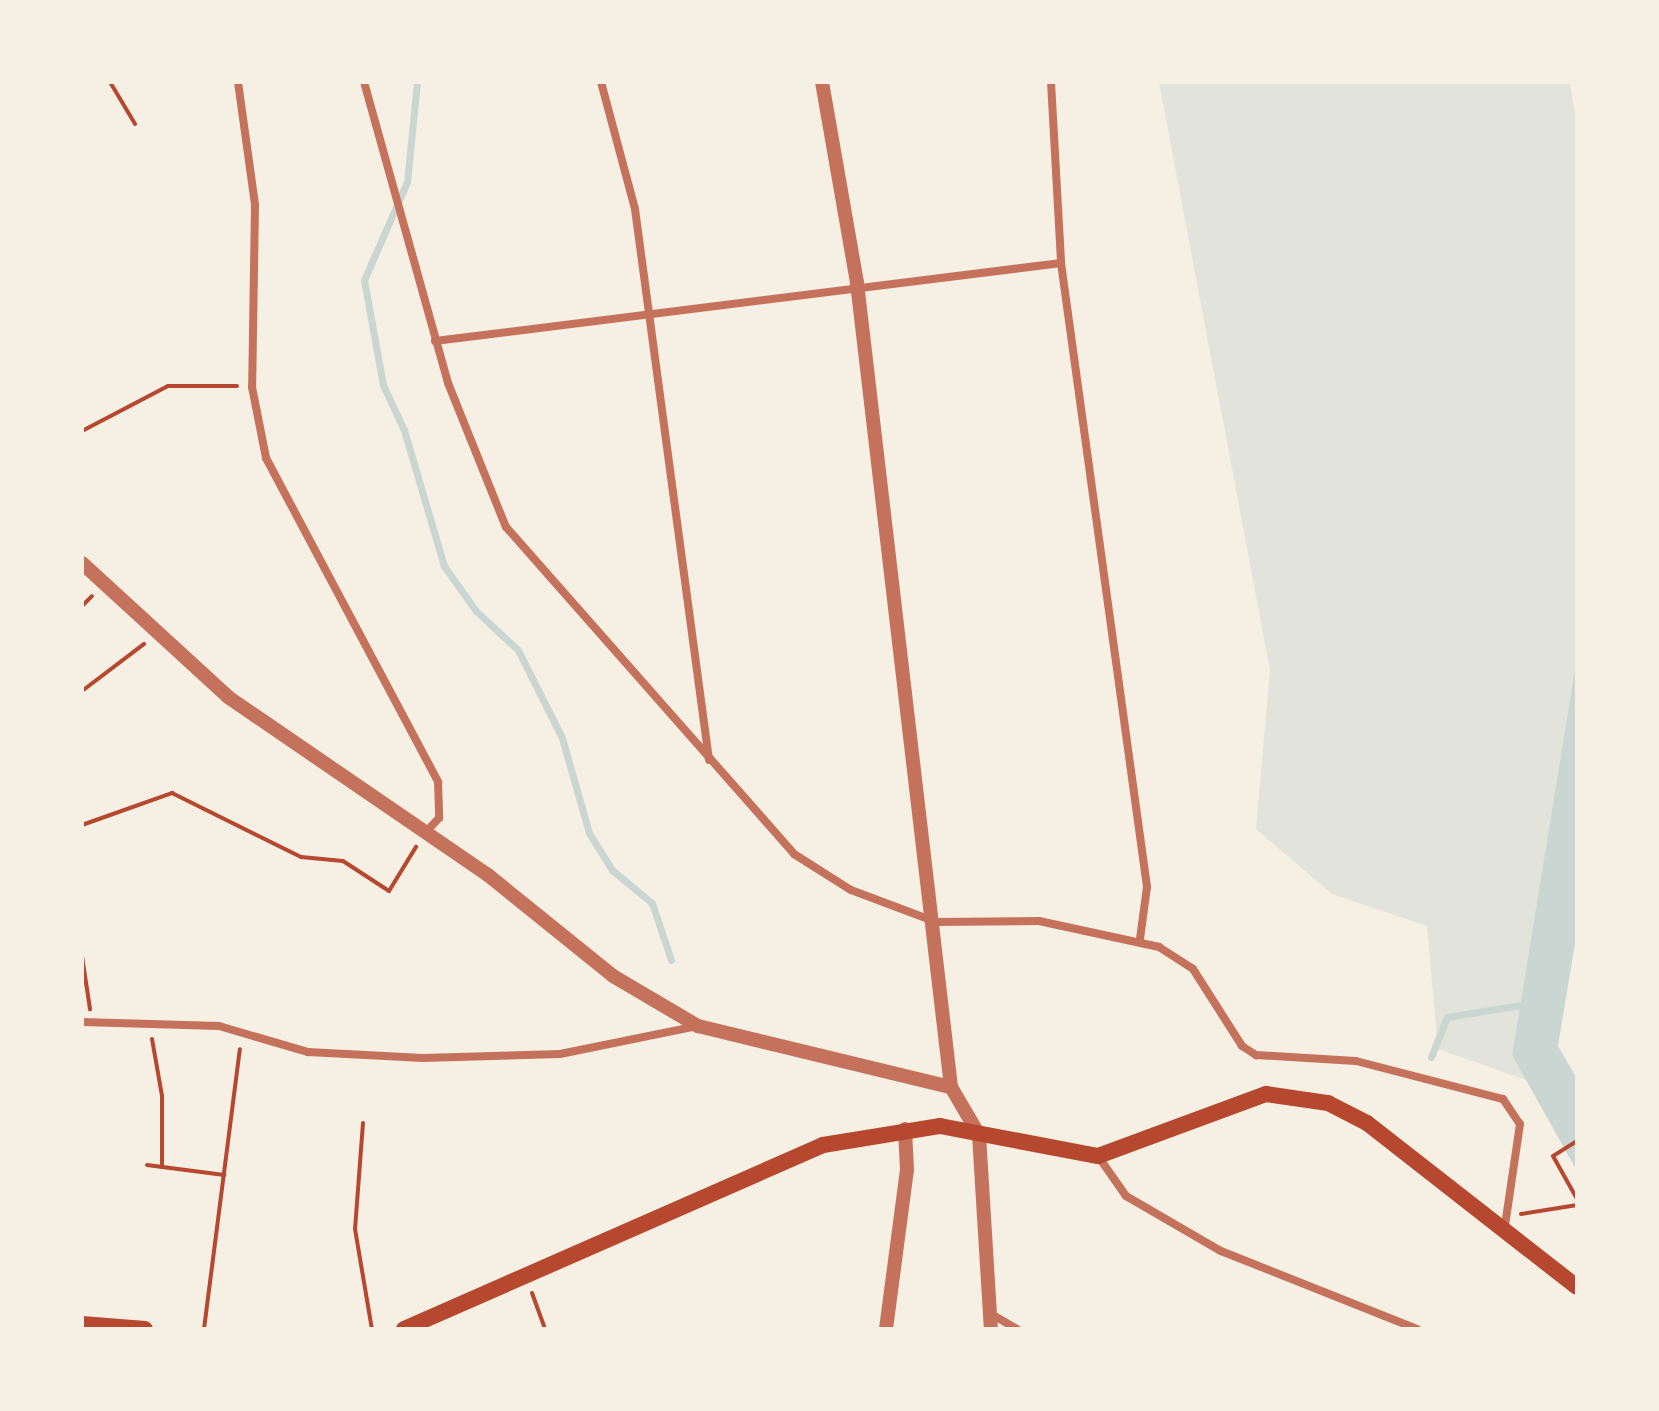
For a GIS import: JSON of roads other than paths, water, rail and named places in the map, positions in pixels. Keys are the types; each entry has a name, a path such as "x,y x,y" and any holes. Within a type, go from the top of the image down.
{"main road":[{"path":"404,1329 786,1157 905,1129 940,1126 1098,1156 1140,1146 1246,1097 1307,1097 1367,1123 1506,1224 1577,1287"},
{"path":"82,1324 145,1329"}],"street":[{"path":"238,82 255,205 252,387 280,492 438,782 439,818 426,832"},
{"path":"364,82 435,341 506,527 794,854 851,890 936,922 1039,921 1140,939 1193,969 1242,1046 1256,1055 1356,1061 1510,1104 1520,1124 1506,1224"},
{"path":"601,82 635,209 709,760"},
{"path":"822,82 857,283 936,922 951,1087 979,1135 991,1321 1017,1329"},
{"path":"1051,82 1061,263 1147,887 1140,939"},
{"path":"435,341 857,283 1061,263"},
{"path":"82,563 259,721 426,832 613,976 698,1026 951,1087"},
{"path":"87,1022 242,1031 308,1052 423,1058 560,1054 698,1026"},
{"path":"886,1329 907,1170 905,1129"},
{"path":"1098,1156 1126,1196 1221,1251 1417,1329"}],"waterway":[{"path":"417,82 407,182 364,280 383,385 404,430 444,566 476,611 518,650 562,738 589,833 612,870 652,903 671,960"},
{"path":"1431,1057 1447,1017 1527,1004"}]}
